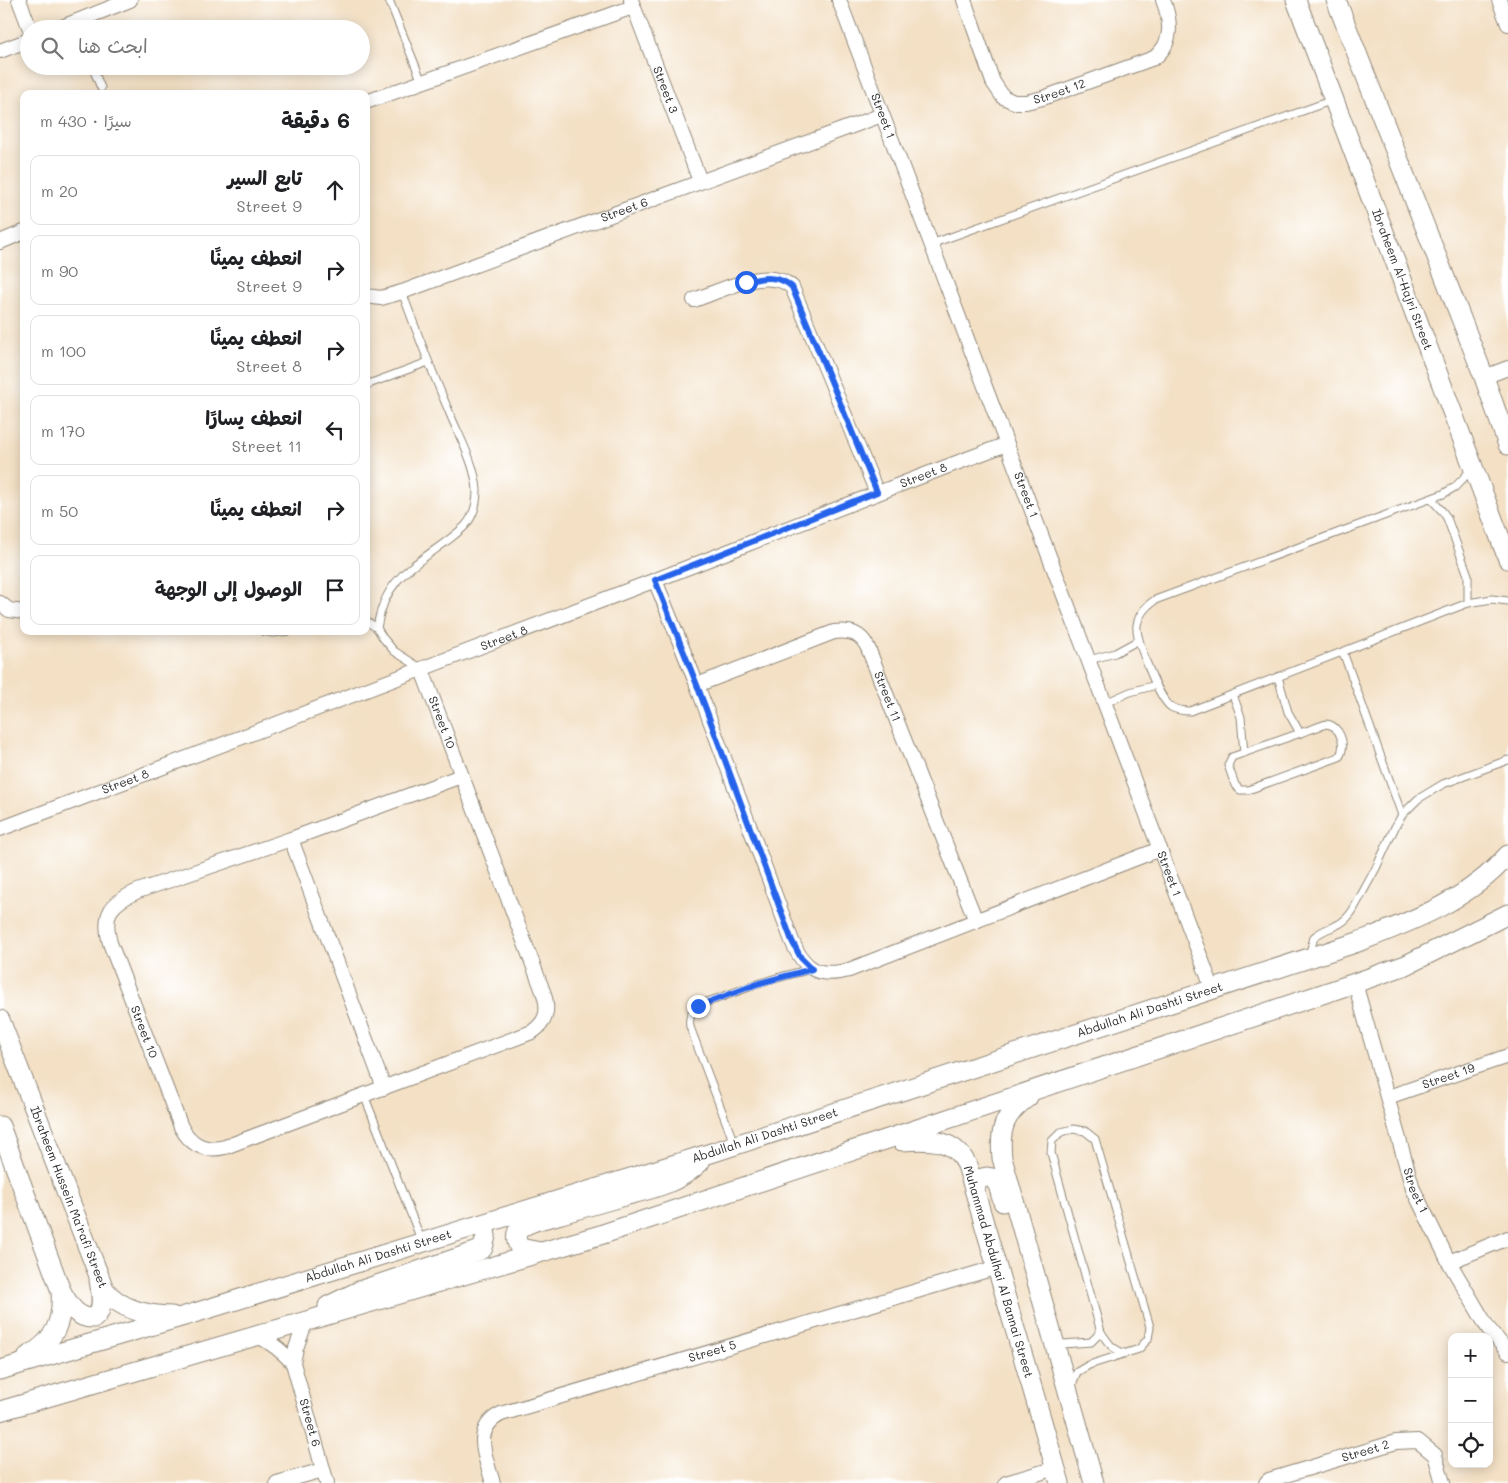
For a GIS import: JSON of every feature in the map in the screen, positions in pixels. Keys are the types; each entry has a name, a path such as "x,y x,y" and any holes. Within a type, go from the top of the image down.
{"main road":[{"name":"Ibraheem Al-Hajri Street","path":"1296,0 1508,559"},
{"path":"1336,0 1484,377 1508,445"},
{"name":"Abdullah Ali Dashti Street","path":"2,1369 188,1316 484,1225 734,1146 1313,957 1407,923 1440,908 1482,880 1508,855"},
{"path":"0,1411 600,1235 1406,965 1508,914"},
{"name":"Ibraheem Hussein Ma'rafi Street","path":"0,1020 98,1276 107,1294 129,1308 164,1316 188,1316"},
{"path":"1049,1086 1029,1097 1012,1110 1004,1125 1001,1148 1004,1168 1094,1483"},
{"path":"0,1126 60,1291 78,1314 87,1318 94,1318 99,1314 101,1304 98,1276"},
{"name":"Muhammad Abdulhai Al Bannai Street","path":"869,1146 910,1141 944,1143 956,1148 964,1158 975,1188 1058,1476"},
{"path":"540,1252 520,1248 516,1242 516,1236 522,1226 661,1186 687,1174 708,1154"},
{"path":"975,1188 976,1181 984,1177 993,1178 998,1185 1043,1337 1067,1388"},
{"path":"306,1321 320,1311 358,1291 478,1251 483,1248 486,1236 484,1225"},
{"path":"2,1369 39,1350 53,1334 59,1317 60,1291"}],"street":[{"path":"19,0 27,20"},
{"path":"86,20 130,0"},
{"name":"Street 1","path":"838,0 1213,990"},
{"name":"Street 12","path":"964,0 996,89 1007,99 1020,102 1043,98 1154,58 1165,46 1169,32 1169,19 1163,0"},
{"path":"1499,0 1507,18"},
{"path":"370,101 632,3"},
{"name":"Street 3","path":"632,3 700,181"},
{"path":"0,51 20,43"},
{"name":"Street 6","path":"370,297 380,298 402,292 882,115"},
{"path":"0,242 20,234"},
{"path":"694,300 746,282 764,278 781,279 792,287 877,492"},
{"path":"1484,377 1508,368"},
{"name":"Street 8","path":"0,829 422,670 877,492 1007,444"},
{"path":"655,580 697,685 794,945 801,958 812,969 826,974 835,974 849,970 1160,849"},
{"path":"0,603 9,610 20,611"},
{"name":"Street 11","path":"697,685 834,632 848,631 861,636 868,648 976,921"},
{"name":"Street 10","path":"422,670 544,994 546,1014 542,1024 532,1032 225,1147 209,1149 193,1143 181,1127 110,943 107,923 108,915 117,902 126,896 290,839 461,776"},
{"path":"290,839 384,1088"},
{"name":"Street 1","path":"1355,983 1413,1189 1448,1262 1488,1328 1508,1352"},
{"name":"Street 19","path":"1388,1097 1508,1056"},
{"path":"1448,1262 1508,1238"},
{"name":"Street 5","path":"493,1483 484,1450 483,1437 487,1424 501,1414 998,1267"},
{"path":"293,1363 296,1348 306,1321"},
{"path":"258,1336 277,1347 293,1363"},
{"name":"Street 6","path":"293,1363 325,1476"},
{"name":"Street 2","path":"1266,1483 1268,1480 1396,1442 1411,1441 1418,1441 1435,1454 1443,1483"},
{"path":"277,1483 325,1476"},
{"path":"1006,1483 1058,1476"}],"lane":[{"path":"389,0 422,82"},
{"path":"96,75 101,88"},
{"path":"931,244 1334,99"},
{"path":"377,628 381,607 391,586 412,565 465,526 472,518 476,501 476,484 472,468 428,362 402,292"},
{"path":"370,384 428,362"},
{"path":"1473,467 1455,487 1431,499 1155,600 1142,611 1139,618 1137,626 1139,640 1156,685 1164,700 1180,711 1190,711 1468,604 1492,599 1508,601"},
{"path":"1431,499 1447,518 1468,575 1468,604"},
{"path":"370,624 377,628 394,650 422,670"},
{"path":"1088,660 1115,653 1139,640"},
{"path":"1343,652 1402,815"},
{"path":"1278,677 1288,712 1300,733"},
{"path":"1105,703 1130,692 1156,685"},
{"path":"1233,695 1240,717 1244,753"},
{"path":"1322,725 1334,726 1339,732 1343,746 1342,754 1336,760 1248,790 1240,790 1235,786 1228,765 1232,757 1300,733 1322,725"},
{"path":"1313,957 1310,949 1314,937 1346,920 1376,868 1402,815 1418,799 1443,784 1508,760"},
{"path":"734,1146 690,1028 691,1014 698,1006 743,989 777,977 812,969"},
{"path":"364,1096 423,1244"},
{"path":"1067,1388 1077,1372 1090,1365 1139,1348 1148,1340 1150,1327 1095,1139 1085,1131 1073,1129 1060,1132 1052,1141 1051,1153 1101,1332 1109,1345 1124,1353"},
{"path":"1053,1339 1063,1344 1078,1344 1091,1342 1101,1332"}],"route":[{"path":"698,1006 777,977 812,969 806,965 796,951 697,685 655,580 877,492 797,295 788,283 781,279 764,278 746,282"}]}
